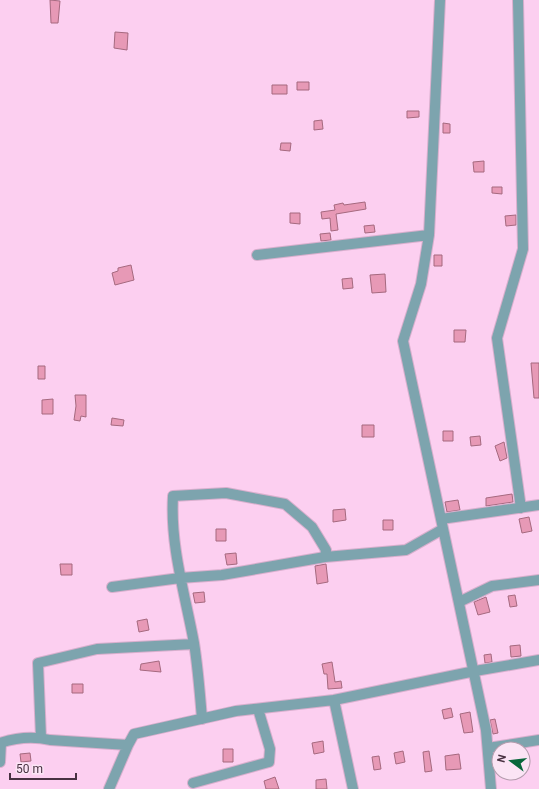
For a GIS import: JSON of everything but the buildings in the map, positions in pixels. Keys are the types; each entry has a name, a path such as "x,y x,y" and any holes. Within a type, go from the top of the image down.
{"street":[{"path":"440,0 429,235 421,284 403,341 475,671 486,730 491,789"},
{"path":"518,0 523,250 497,338 521,508"},
{"path":"256,255 429,235"},
{"path":"202,719 194,644 180,578 172,514 173,496 226,493 285,504 312,527 326,550 325,558"},
{"path":"441,519 539,505"},
{"path":"112,587 180,578 222,575 325,558 406,550 443,529"},
{"path":"459,602 492,586 539,580"},
{"path":"41,738 38,662 97,649 194,644"},
{"path":"108,789 134,734 236,711 334,700 475,671 539,660"},
{"path":"334,700 352,789"},
{"path":"194,783 269,762 270,749 258,709"},
{"path":"0,762 0,743 6,740 41,738 50,740 128,745"},
{"path":"488,748 539,740"}]}
